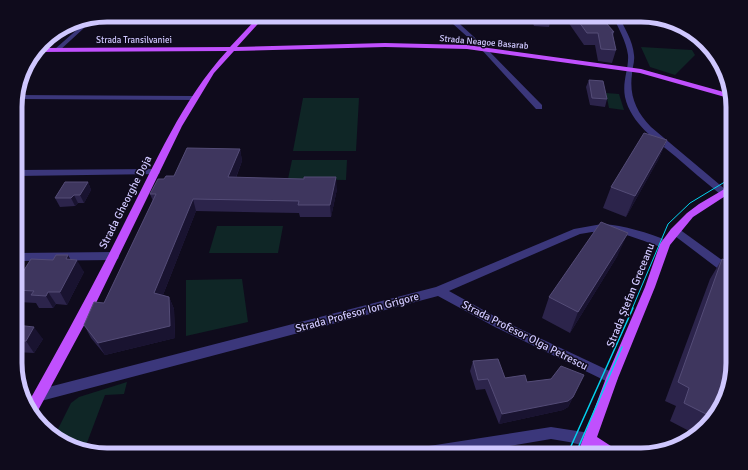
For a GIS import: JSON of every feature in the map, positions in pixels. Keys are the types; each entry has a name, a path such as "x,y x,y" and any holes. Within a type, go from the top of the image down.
{"main road":[{"name":"Strada Gheorghe Doja","path":"34,406 114,256 194,98 211,72 256,22"},
{"name":"Strada Neagoe Basarab","path":"231,49 385,45 483,48 629,69 659,75 725,95"},
{"name":"Strada Transilvaniei","path":"44,50 231,49"},
{"name":"Strada Ștefan Greceanu","path":"587,448 612,378 650,287 666,244 675,231 690,215 726,190"},
{"path":"590,440 603,448"}],"street":[{"path":"454,22 483,48 539,107"},
{"path":"618,22 629,47 631,59 628,89 630,102 634,113 639,121 723,192"},
{"path":"58,50 85,25"},
{"path":"23,97 194,98"},
{"path":"22,173 156,172"},
{"name":"Strada Profesor Ion Grigore","path":"41,395 439,291 578,231 593,227 613,227 627,230 666,244"},
{"path":"675,231 726,269"},
{"path":"22,257 114,256"},
{"name":"Strada Profesor Olga Petrescu","path":"439,291 499,324 612,378"},
{"path":"457,448 551,433 569,435 590,440"}],"green space":[{"path":"641,47 692,50 695,55 675,75 650,67"},
{"path":"606,93 619,94 624,110 609,108"},
{"path":"303,98 359,98 356,151 293,151"},
{"path":"292,160 347,160 346,180 288,179"},
{"path":"217,226 283,226 278,253 209,253"},
{"path":"242,279 248,322 186,336 186,280"},
{"path":"127,382 124,394 105,395 86,445 70,439 57,431 71,403 79,397"}],"building":[{"path":"579,22 605,22 614,32 612,32 616,50 601,49 598,33 587,33"},
{"path":"589,80 603,81 607,99 592,98"},
{"path":"644,133 667,140 635,196 611,187"},
{"path":"187,148 240,149 228,177 304,179 304,177 336,177 330,205 298,205 299,201 193,199 154,293 169,297 170,326 98,343 84,325 94,302 104,303 156,194 150,194 158,179 164,179 166,176 174,176"},
{"path":"65,182 88,182 80,195 74,195 71,198 55,198"},
{"path":"601,222 628,233 578,312 549,297"},
{"path":"56,255 68,255 66,259 77,260 60,292 48,292 46,296 31,295 34,291 22,290 22,273 31,259 53,260"},
{"path":"722,259 726,260 726,368 721,390 712,410 708,415 684,403 689,388 678,382"},
{"path":"22,326 34,327 26,341 22,341"},
{"path":"498,359 505,378 525,375 527,382 551,379 561,366 584,375 573,397 568,401 502,414 488,379 478,380 473,361"}],"tram line":[{"path":"632,309 668,224 690,203 726,181"},
{"path":"570,448 633,308"},
{"path":"578,448 622,347"}]}
